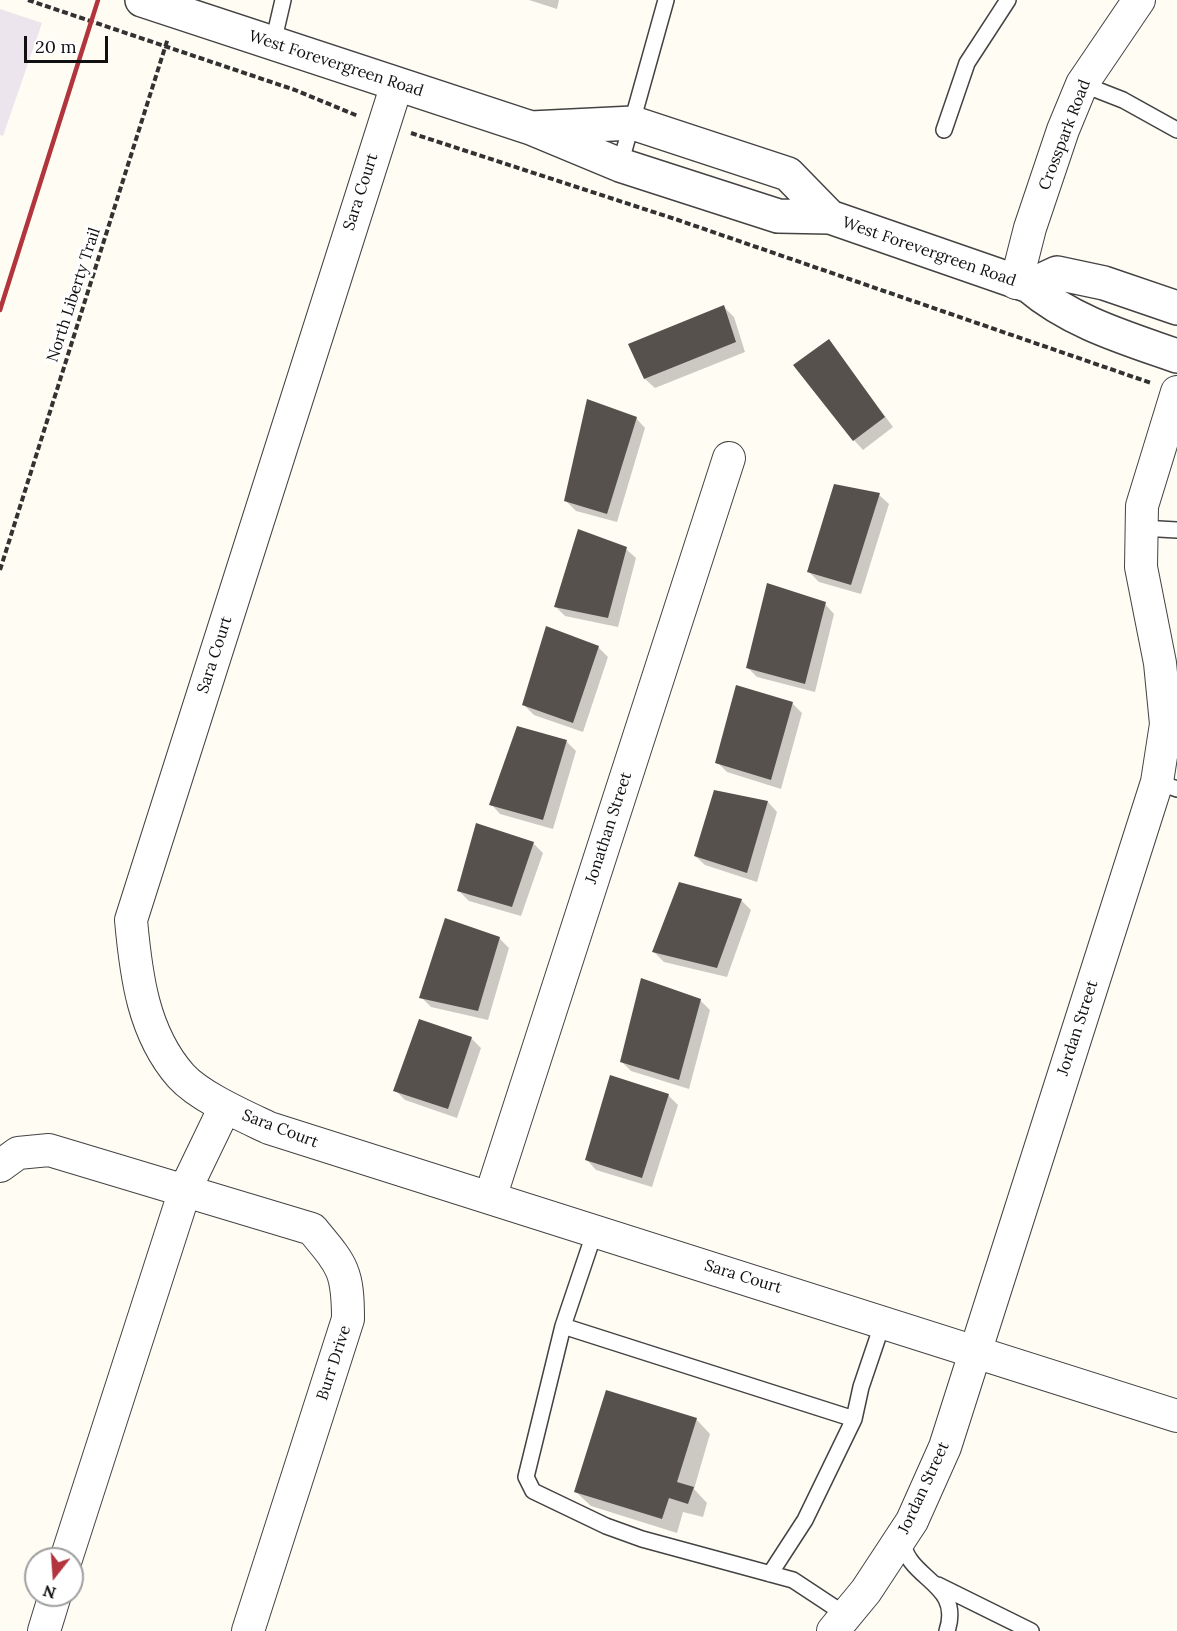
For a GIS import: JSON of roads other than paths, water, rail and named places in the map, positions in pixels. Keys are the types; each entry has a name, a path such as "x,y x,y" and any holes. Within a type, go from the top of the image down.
{"street":[{"name":"West Forevergreen Road","path":"142,0 531,128 620,165 778,216 830,217 1022,285 1053,307 1177,356"},
{"name":"Crosspark Road","path":"1022,285 1045,185 1082,84 1125,17 1139,0"},
{"name":"Sara Court","path":"397,84 131,920 137,981 153,1032 182,1077 225,1107 269,1128 1177,1416"},
{"name":"West Forevergreen Road","path":"531,128 633,123 788,174 830,217"},
{"name":"West Forevergreen Road","path":"1022,285 1057,273 1104,283 1177,308"},
{"name":"Jordan Street","path":"840,1623 866,1591 912,1521 945,1447 974,1353 1167,785 1166,724 1160,663 1141,567 1141,528 1142,506 1177,392"},
{"name":"Jonathan Street","path":"490,1198 729,458"},
{"path":"70,1547 185,1190 225,1107"},
{"name":"Burr Drive","path":"0,1166 18,1154 49,1150 312,1229 338,1260 348,1285 348,1319 248,1631"},
{"path":"44,1631 51,1607"}],"lane":[{"path":"273,43 283,0"},
{"path":"620,165 666,0"},
{"path":"944,130 967,63 1008,0"},
{"path":"1082,84 1123,100 1177,130"},
{"path":"1141,528 1177,530"},
{"path":"595,1231 563,1326 526,1477 529,1486 533,1491 606,1526 642,1539 793,1580 840,1623"},
{"path":"770,1574 805,1520 854,1419 861,1387 883,1322"},
{"path":"563,1326 854,1419"},
{"path":"901,1536 905,1557 910,1564 936,1583 1031,1631"},
{"path":"936,1583 948,1602 947,1631"}],"railway":[{"path":"0,310 98,0"}]}
